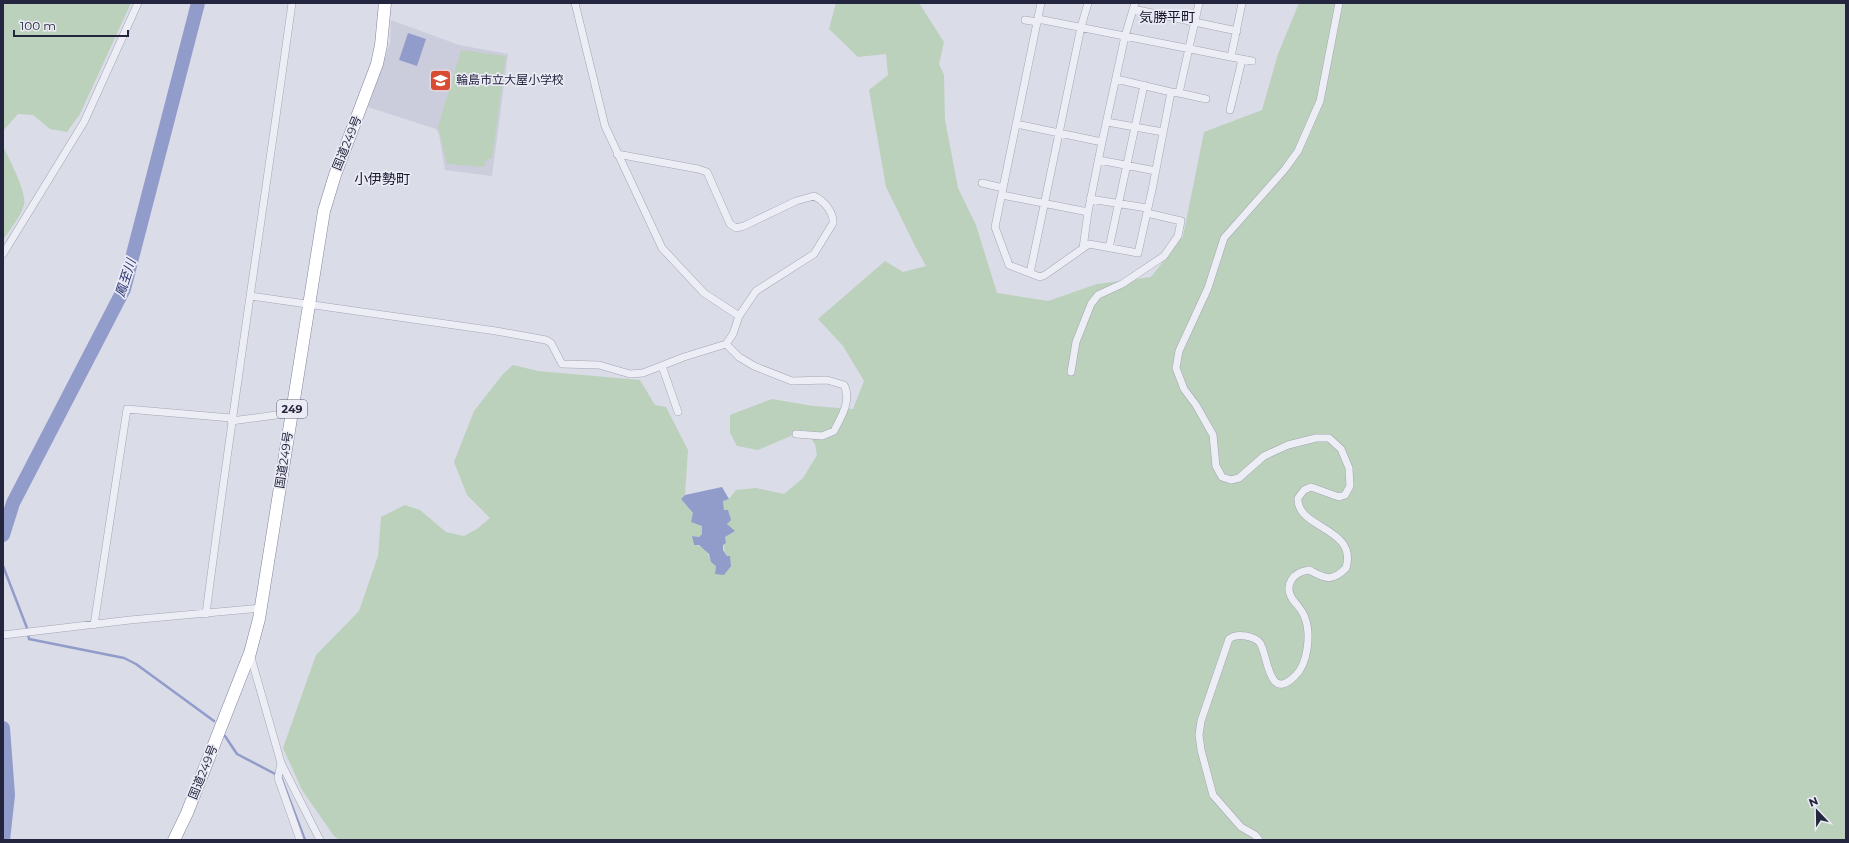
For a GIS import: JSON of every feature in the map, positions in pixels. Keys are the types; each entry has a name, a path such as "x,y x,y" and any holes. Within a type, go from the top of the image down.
{"highway":[{"name":"国道249号","path":"174,840 187,813 250,653 261,608 308,304 324,211 334,175 376,68 381,45 385,3"}],"street":[{"path":"3,254 84,122 138,3"},
{"path":"206,614 231,419 251,296 292,3"},
{"path":"574,3 605,126 617,154 666,252 704,293 739,316"},
{"path":"1041,3 995,229 1009,265 1030,273 1044,276 1089,244 1138,253 1171,92"},
{"path":"1030,273 1081,27 1088,3"},
{"path":"1180,93 1199,3"},
{"path":"1231,57 1237,31 1240,3"},
{"path":"1259,840 1255,835 1241,827 1213,795 1201,750 1199,735 1201,721 1229,639 1232,636 1240,635 1252,638 1260,643 1270,676 1278,683 1289,681 1298,673 1305,655 1309,630 1305,616 1293,599 1289,590 1291,580 1296,573 1309,570 1322,578 1334,577 1346,568 1348,554 1345,547 1333,533 1304,515 1298,498 1304,490 1311,487 1335,497 1342,496 1348,491 1350,486 1350,474 1346,461 1338,445 1329,438 1316,438 1288,444 1268,453 1239,478 1231,480 1222,477 1216,466 1213,435 1196,405 1184,389 1176,368 1179,351 1208,288 1224,238 1285,170 1298,150 1317,108 1327,74 1339,3"},
{"path":"1084,248 1090,199 1125,36 1134,6 1237,31"},
{"path":"1025,20 1038,20 1081,27 1188,50 1252,61"},
{"path":"1230,110 1242,60"},
{"path":"1116,79 1206,99"},
{"path":"1110,248 1144,85"},
{"path":"1107,122 1163,132"},
{"path":"1016,124 1102,142"},
{"path":"251,296 496,330 551,342 562,364 599,364 630,374 643,373 684,357 726,344 733,334 739,316 756,291 814,254 833,223 833,218 826,206 814,196 807,197 744,226 736,228 730,224 707,172 698,168 617,154"},
{"path":"1099,160 1156,171"},
{"path":"982,183 1002,191 1088,212"},
{"path":"1071,372 1076,342 1091,304 1098,295 1122,284 1164,256 1178,236 1181,220 1090,199"},
{"path":"726,344 739,357 754,366 792,381 827,380 844,385 848,396 847,402 834,431 822,436 796,434"},
{"path":"662,366 678,412"},
{"path":"94,625 127,409 231,419 291,413"},
{"path":"3,635 261,608"},
{"path":"250,653 280,766 320,840"},
{"path":"280,766 278,778 300,840"}],"shaded area":[{"name":"輪島市立大屋小学校","path":"391,20 459,45 508,54 492,176 445,170 439,134 436,129 368,107 390,43"}],"green space":[{"path":"3,3 131,3 80,114 67,132 50,129 33,115 18,114 3,131"},
{"path":"836,3 919,3 944,42 939,64 944,75 945,120 958,188 976,225 997,293 1048,301 1097,284 1151,277 1183,236 1204,132 1262,110 1278,54 1299,3 1846,3 1846,840 340,840 334,836 302,790 283,748 316,655 359,611 378,556 381,517 405,505 420,510 446,532 464,536 477,529 490,518 467,495 454,462 474,411 503,374 513,365 538,371 640,380 655,405 666,407 688,450 685,495 681,499 693,513 697,523 702,525 702,534 699,537 692,536 694,545 703,548 709,556 711,562 716,565 715,574 727,556 724,549 724,542 725,537 730,533 724,511 723,500 729,499 736,490 756,488 784,494 803,478 817,455 815,444 805,430 758,450 737,446 730,433 730,415 772,399 813,406 853,409 864,381 843,346 818,319 885,261 903,272 926,266 886,187 869,90 888,75 886,54 858,57 829,29"},
{"path":"461,50 506,56 492,159 487,159 484,167 447,164 438,127"},
{"path":"3,146 23,192 24,205 15,223 3,240"}],"water":[{"path":"408,33 426,39 417,66 399,60"},
{"path":"722,487 729,499 723,501 724,510 728,510 731,520 727,524 735,531 725,537 726,543 723,545 723,550 727,556 730,556 731,566 724,575 715,574 716,566 711,562 709,554 699,545 694,545 692,536 699,537 702,534 702,526 691,522 693,513 681,499 685,495"}],"waterway":[{"name":"鳳至川","path":"3,535 13,503 124,289 198,3"},
{"path":"3,566 27,628 29,639 124,658 136,664 214,721"},
{"name":"鳳至川","path":"3,728 8,795 3,840"},
{"path":"225,736 237,754 281,777 305,840"}],"place":[{"name":"輪島市立大屋小学校","path":"441,80"}],"district":[{"name":"気勝平町","path":"1167,17"},
{"name":"小伊勢町","path":"382,179"}]}
